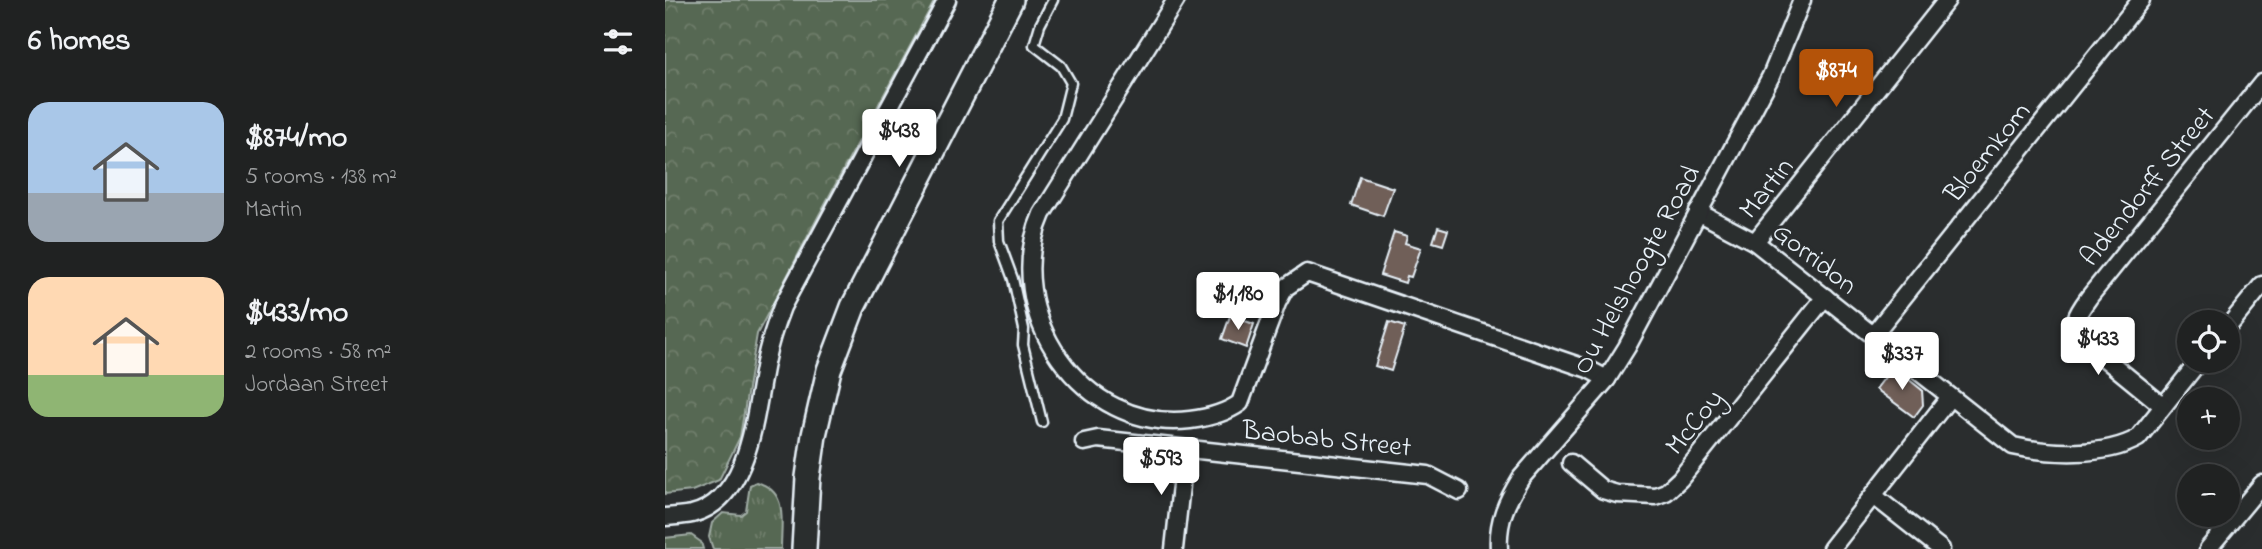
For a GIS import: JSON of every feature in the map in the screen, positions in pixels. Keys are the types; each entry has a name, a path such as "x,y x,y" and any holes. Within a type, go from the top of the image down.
{"main road":[{"path":"804,549 808,477 814,435 829,370 848,320 885,242 1011,0"}],"street":[{"path":"665,517 693,514 710,506 724,494 739,473 750,444 770,342 782,306 947,0"},
{"path":"1176,0 1042,215 1033,234 1029,254 1031,292 1048,342 1065,369 1118,409 1148,419 1187,420 1232,409 1240,403 1285,288 1307,273 1588,369 1607,379"},
{"name":"Ou Helshoogte Road","path":"1499,549 1500,518 1510,495 1521,478 1607,379 1771,76 1802,0"},
{"name":"Martin","path":"1755,242 1947,0"},
{"name":"Bloemkom","path":"1873,335 2141,0"},
{"name":"Adendorff Street","path":"2163,406 2081,340 2074,323 2090,296 2262,83"},
{"name":"Gorridon","path":"1698,212 1755,242 2013,446 2036,452 2104,450 2125,446 2138,438 2190,373"},
{"path":"2240,312 2262,285"},
{"name":"McCoy","path":"1570,463 1603,490 1637,496 1655,496 1666,492 1825,297"},
{"path":"1831,549 1950,397"},
{"name":"Baobab Street","path":"1084,442 1098,439 1428,475 1459,491"},
{"path":"1174,549 1185,449"},
{"path":"2208,549 2262,484"},
{"path":"1874,496 1941,549"}],"lane":[{"path":"1042,422 1023,345 1024,329 1013,279 999,241 998,221 1062,118 1071,83 1061,66 1034,45 1040,24 1053,0"}],"green space":[{"path":"665,0 935,0 757,334 740,437 719,480 692,491 665,494"},
{"path":"756,482 774,492 781,508 781,549 713,549 709,537 712,523 723,513 741,515 746,511 750,485"},
{"path":"691,535 701,542 703,549 665,549 665,538"}],"building":[{"path":"1360,177 1393,188 1383,216 1351,205"},
{"path":"1438,227 1448,230 1443,245 1433,242"},
{"path":"1394,232 1407,236 1405,243 1421,248 1411,277 1407,276 1405,283 1380,275"},
{"path":"1230,316 1254,324 1246,348 1222,339"},
{"path":"1389,322 1405,327 1391,371 1375,366"},
{"path":"1893,367 1922,390 1923,405 1914,417 1876,389"}]}
